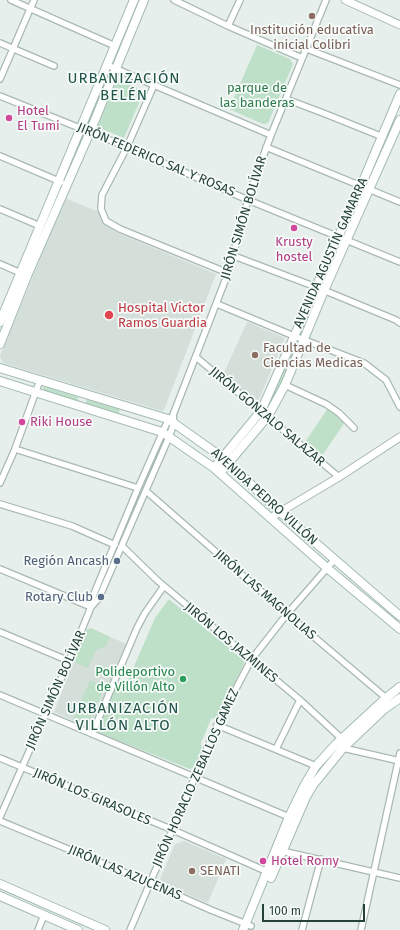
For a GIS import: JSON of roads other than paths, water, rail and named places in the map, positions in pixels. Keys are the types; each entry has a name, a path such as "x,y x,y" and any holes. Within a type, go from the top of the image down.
{"main road":[{"path":"0,344 40,226 134,0"},
{"path":"0,322 67,185 143,2"},
{"name":"AVENIDA AGUSTÍN GAMARRA","path":"365,188 382,137 400,94"},
{"name":"AVENIDA AGUSTÍN GAMARRA","path":"217,471 223,458 261,411 316,287 399,123"},
{"name":"AVENIDA AGUSTÍN GAMARRA","path":"217,471 230,464 268,416 284,385 324,290 342,238"},
{"name":"AVENIDA PEDRO VILLÓN","path":"0,368 172,419 230,464 280,512 400,616"},
{"name":"AVENIDA PEDRO VILLÓN","path":"0,381 124,420 166,435 217,471 327,568 400,629"},
{"path":"81,407 85,393"},
{"path":"124,420 128,406"},
{"path":"247,927 270,873 289,817 305,784 316,766 342,739 386,698 400,688"},
{"path":"270,873 282,851 306,797 323,770 343,748 383,710 400,698"},
{"path":"0,884 106,930"},
{"path":"0,896 79,930"}],"street":[{"path":"11,0 115,46"},
{"path":"0,79 34,0"},
{"path":"134,0 143,2"},
{"path":"174,0 228,26 302,58"},
{"path":"228,26 240,0"},
{"name":"JIRÓN SIMÓN BOLÍVAR","path":"91,607 99,598 146,491 228,274 250,192 266,147 326,0"},
{"path":"345,0 400,25"},
{"path":"0,43 54,66"},
{"path":"307,49 400,85"},
{"path":"107,65 271,135"},
{"path":"154,85 127,147 102,196 101,209 106,221 120,229 228,274"},
{"name":"JIRÓN FEDERICO SAL Y ROSAS","path":"0,96 127,147 248,200 400,262"},
{"path":"286,100 382,137"},
{"path":"266,147 400,202"},
{"path":"0,156 67,185"},
{"path":"0,209 40,226"},
{"path":"234,256 324,290 400,322"},
{"path":"0,264 24,274"},
{"path":"217,304 303,340 364,363 386,380 400,407"},
{"name":"JIRÓN GONZALO SALAZAR","path":"196,357 339,477"},
{"path":"0,483 15,449 40,380"},
{"path":"284,385 326,404 339,413 354,428"},
{"name":"JIRÓN SIMÓN BOLÍVAR","path":"0,817 69,661 91,607 93,596 138,488 166,435"},
{"path":"270,518 339,477 400,437"},
{"path":"15,449 138,488"},
{"name":"JIRÓN LAS MAGNOLIAS","path":"146,491 386,698"},
{"path":"0,504 72,526 115,546"},
{"name":"JIRÓN LOS JAZMINES","path":"122,546 164,586 300,700 342,739"},
{"name":"JIRÓN HORACIO ZEBALLOS GAMEZ","path":"130,930 217,725 251,660 287,614 335,559"},
{"path":"0,569 91,607"},
{"path":"92,734 137,628 145,613 164,586"},
{"path":"0,632 69,661"},
{"path":"0,695 289,817"},
{"path":"276,749 300,700"},
{"path":"217,725 316,766"},
{"path":"343,748 399,760"},
{"path":"361,930 400,753"},
{"name":"JIRÓN LOS GIRASOLES","path":"0,758 270,873"},
{"name":"JIRÓN LAS AZUCENAS","path":"0,821 150,883 247,927"},
{"path":"282,851 400,878"},
{"path":"302,930 320,859"},
{"path":"38,930 44,915"},
{"path":"79,930 84,921"}],"place":[{"name":"Institución educativa inicial Colibri","path":"312,16"},
{"name":"Hotel El Tumi","path":"9,118"},
{"name":"Krusty hostel","path":"294,228"},
{"name":"Hospital Víctor Ramos Guardia","path":"109,315"},
{"name":"Facultad de Ciencias Medicas","path":"255,355"},
{"name":"Riki House","path":"22,422"},
{"name":"Región Ancash","path":"117,561"},
{"name":"Rotary Club","path":"101,597"},
{"name":"Polideportivo de Villón Alto","path":"183,679"},
{"name":"Hotel Romy","path":"263,861"},
{"name":"SENATI","path":"192,871"}],"district":[{"name":"URBANIZACIÓN BELÉN","path":"124,88"},
{"name":"URBANIZACIÓN VILLÓN ALTO","path":"123,718"}],"park label":[{"name":"parque de las banderas","path":"257,96"}]}
